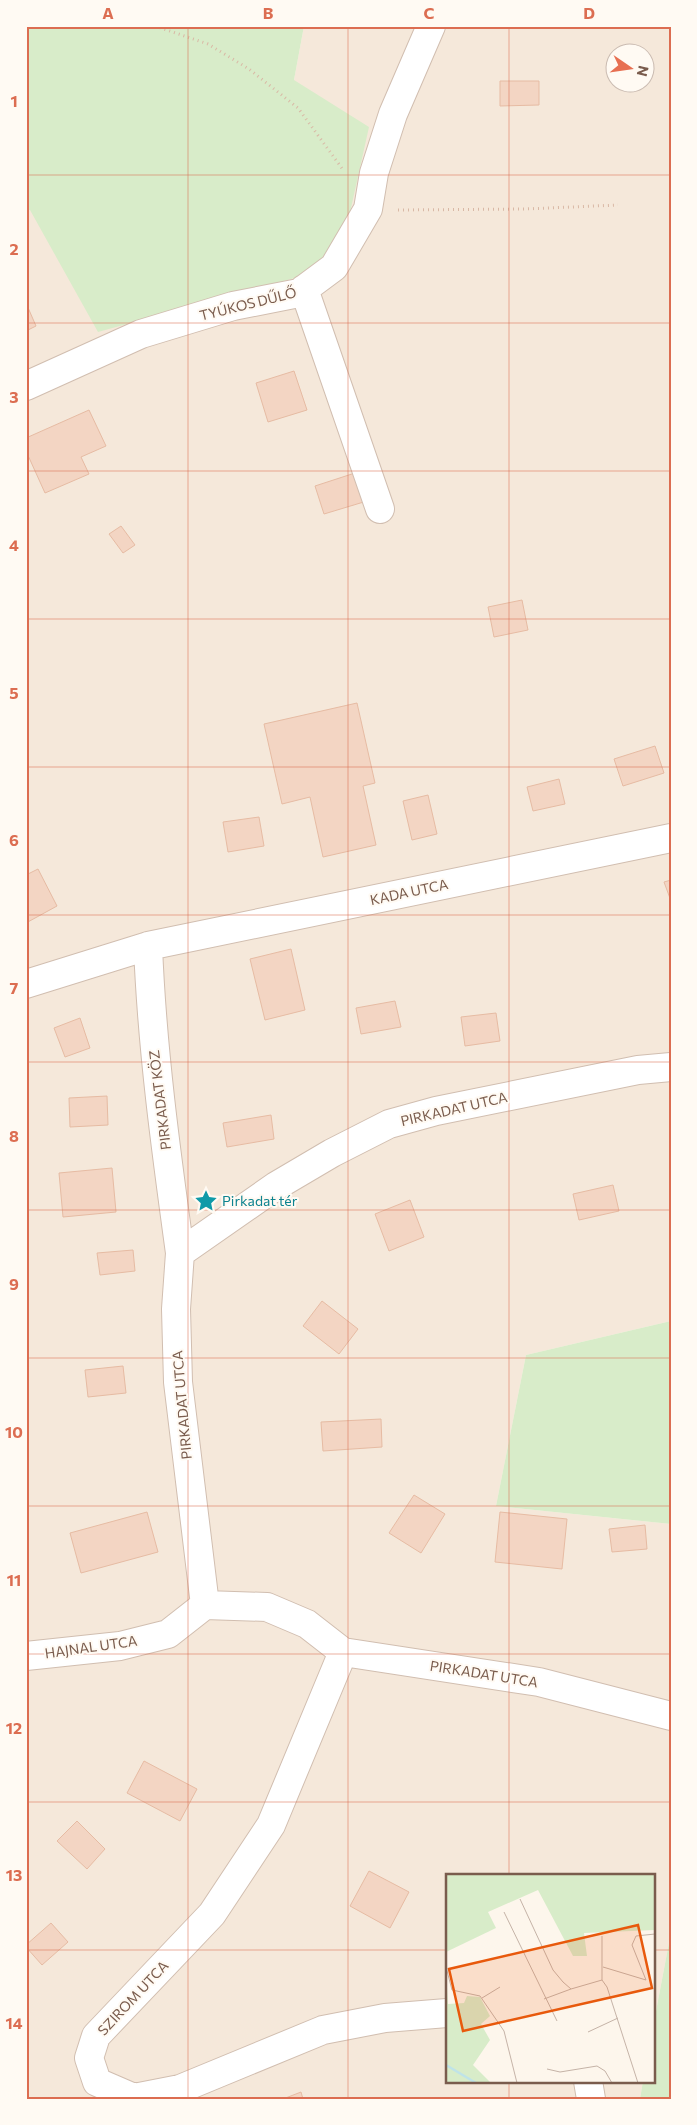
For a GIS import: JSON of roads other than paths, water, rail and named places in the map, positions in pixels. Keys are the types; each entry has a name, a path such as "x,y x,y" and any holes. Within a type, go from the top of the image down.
{"street":[{"name":"TYÚKOS DŰLŐ","path":"26,386 141,334 233,306 299,293 334,267 368,210 374,173 393,114 431,26"},
{"path":"304,290 380,509"},
{"name":"KADA UTCA","path":"26,984 148,946 671,838"},
{"name":"PIRKADAT KÖZ","path":"148,946 150,1016 158,1095 180,1253"},
{"name":"PIRKADAT UTCA","path":"671,1067 638,1070 436,1111 389,1124 332,1153 276,1186 180,1253 176,1309 178,1382 205,1605 267,1607 306,1624 343,1652 539,1682 671,1716"},
{"name":"HAJNAL UTCA","path":"26,1656 120,1646 168,1634 205,1605"},
{"name":"SZIROM UTCA","path":"343,1652 271,1825 212,1914 96,2036 89,2058 97,2082 134,2098 180,2089 323,2030 385,2018 446,2014"},
{"path":"588,2082 591,2099"}],"place":[{"name":"Pirkadat tér","path":"206,1201"}]}
